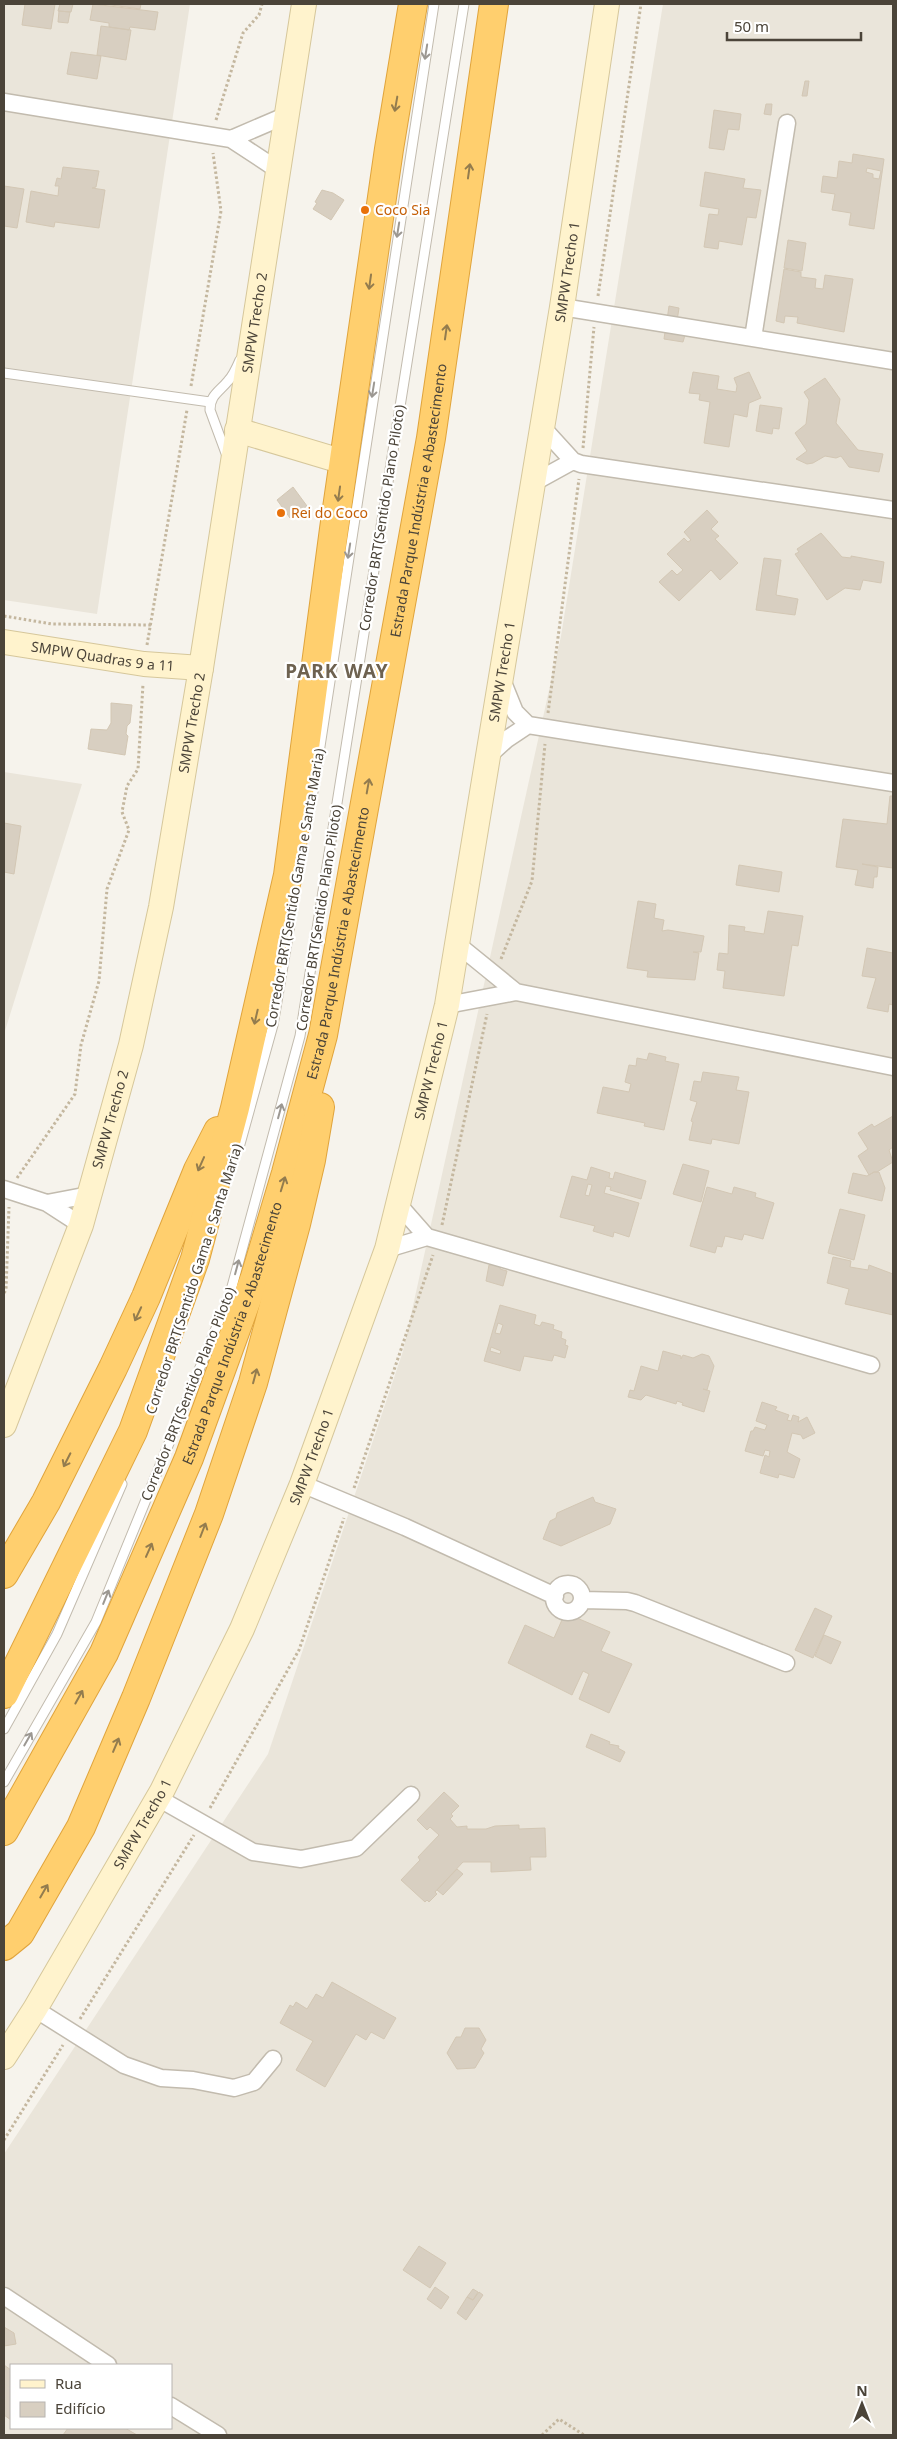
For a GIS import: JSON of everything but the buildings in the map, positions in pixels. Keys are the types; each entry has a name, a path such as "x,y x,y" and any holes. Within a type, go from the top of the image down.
{"highway":[{"path":"4,1694 133,1431 195,1259 235,1108 288,874 388,149 413,4"},
{"name":"Estrada Parque Indústria e Abastecimento","path":"4,1831 104,1654 189,1458 255,1277 286,1173 323,1035 430,438 494,4"},
{"path":"12,1939 80,1826 136,1698 209,1514 250,1392 296,1224 311,1160 322,1094 323,1035"},
{"path":"4,1574 46,1502 113,1368 146,1297 212,1137 235,1108"}],"street":[{"name":"SMPW Trecho 2","path":"4,1425 81,1225 131,1046 161,907 201,668 304,4"},
{"name":"SMPW Trecho 1","path":"4,2057 35,2009 158,1798 242,1629 302,1484 387,1249 447,1005 562,307 607,4"},
{"path":"4,102 231,139 278,170"},
{"path":"231,139 287,115"},
{"path":"753,338 787,123"},
{"path":"562,307 893,361"},
{"path":"542,428 573,462"},
{"path":"237,430 344,462"},
{"path":"533,483 573,462 893,510"},
{"name":"SMPW Quadras 9 a 11","path":"4,642 144,664 201,668"},
{"path":"500,676 515,712 528,725 893,783"},
{"path":"487,757 507,739 528,725"},
{"path":"457,944 516,992"},
{"path":"447,1005 516,992 893,1067"},
{"path":"4,1189 47,1203 81,1225"},
{"path":"47,1203 89,1195"},
{"path":"398,1204 427,1236 871,1365"},
{"path":"387,1249 427,1236"},
{"path":"302,1484 405,1526 555,1596 560,1587 570,1585 579,1590 582,1600 627,1601 635,1603 786,1663"},
{"path":"158,1798 253,1852 301,1859 356,1848 411,1795"},
{"path":"35,2009 124,2065 160,2078 193,2080 234,2088 254,2082 273,2059"},
{"path":"4,2296 106,2364"},
{"path":"172,2407 218,2435"}],"lane":[{"name":"Corredor BRT(Sentido Gama e Santa Maria)","path":"311,802 434,4"},
{"name":"Corredor BRT(Sentido Plano Piloto)","path":"4,1782 96,1622 230,1294 300,1036 464,4"},
{"path":"231,474 221,436 210,410 210,402 213,396 229,380 252,333"},
{"path":"4,373 210,402"},
{"name":"Corredor BRT(Sentido Gama e Santa Maria)","path":"237,1152 273,1025 291,918"},
{"name":"Corredor BRT(Sentido Gama e Santa Maria)","path":"142,1436 219,1207"},
{"path":"4,1729 57,1634 127,1472"}],"path":[{"path":"4,616 52,624 151,625"},
{"path":"542,2435 559,2419 584,2435"}],"shaded area":[{"path":"4,4 190,4 97,614 4,600"},
{"path":"663,4 893,4 893,2435 4,2435 4,2154 268,1754 403,1351 561,636"},
{"path":"4,772 82,784 4,1034"}],"place":[{"name":"Coco Sia","path":"365,210"},
{"name":"Rei do Coco","path":"281,513"}],"district":[{"name":"PARK WAY","path":"337,671"}]}
